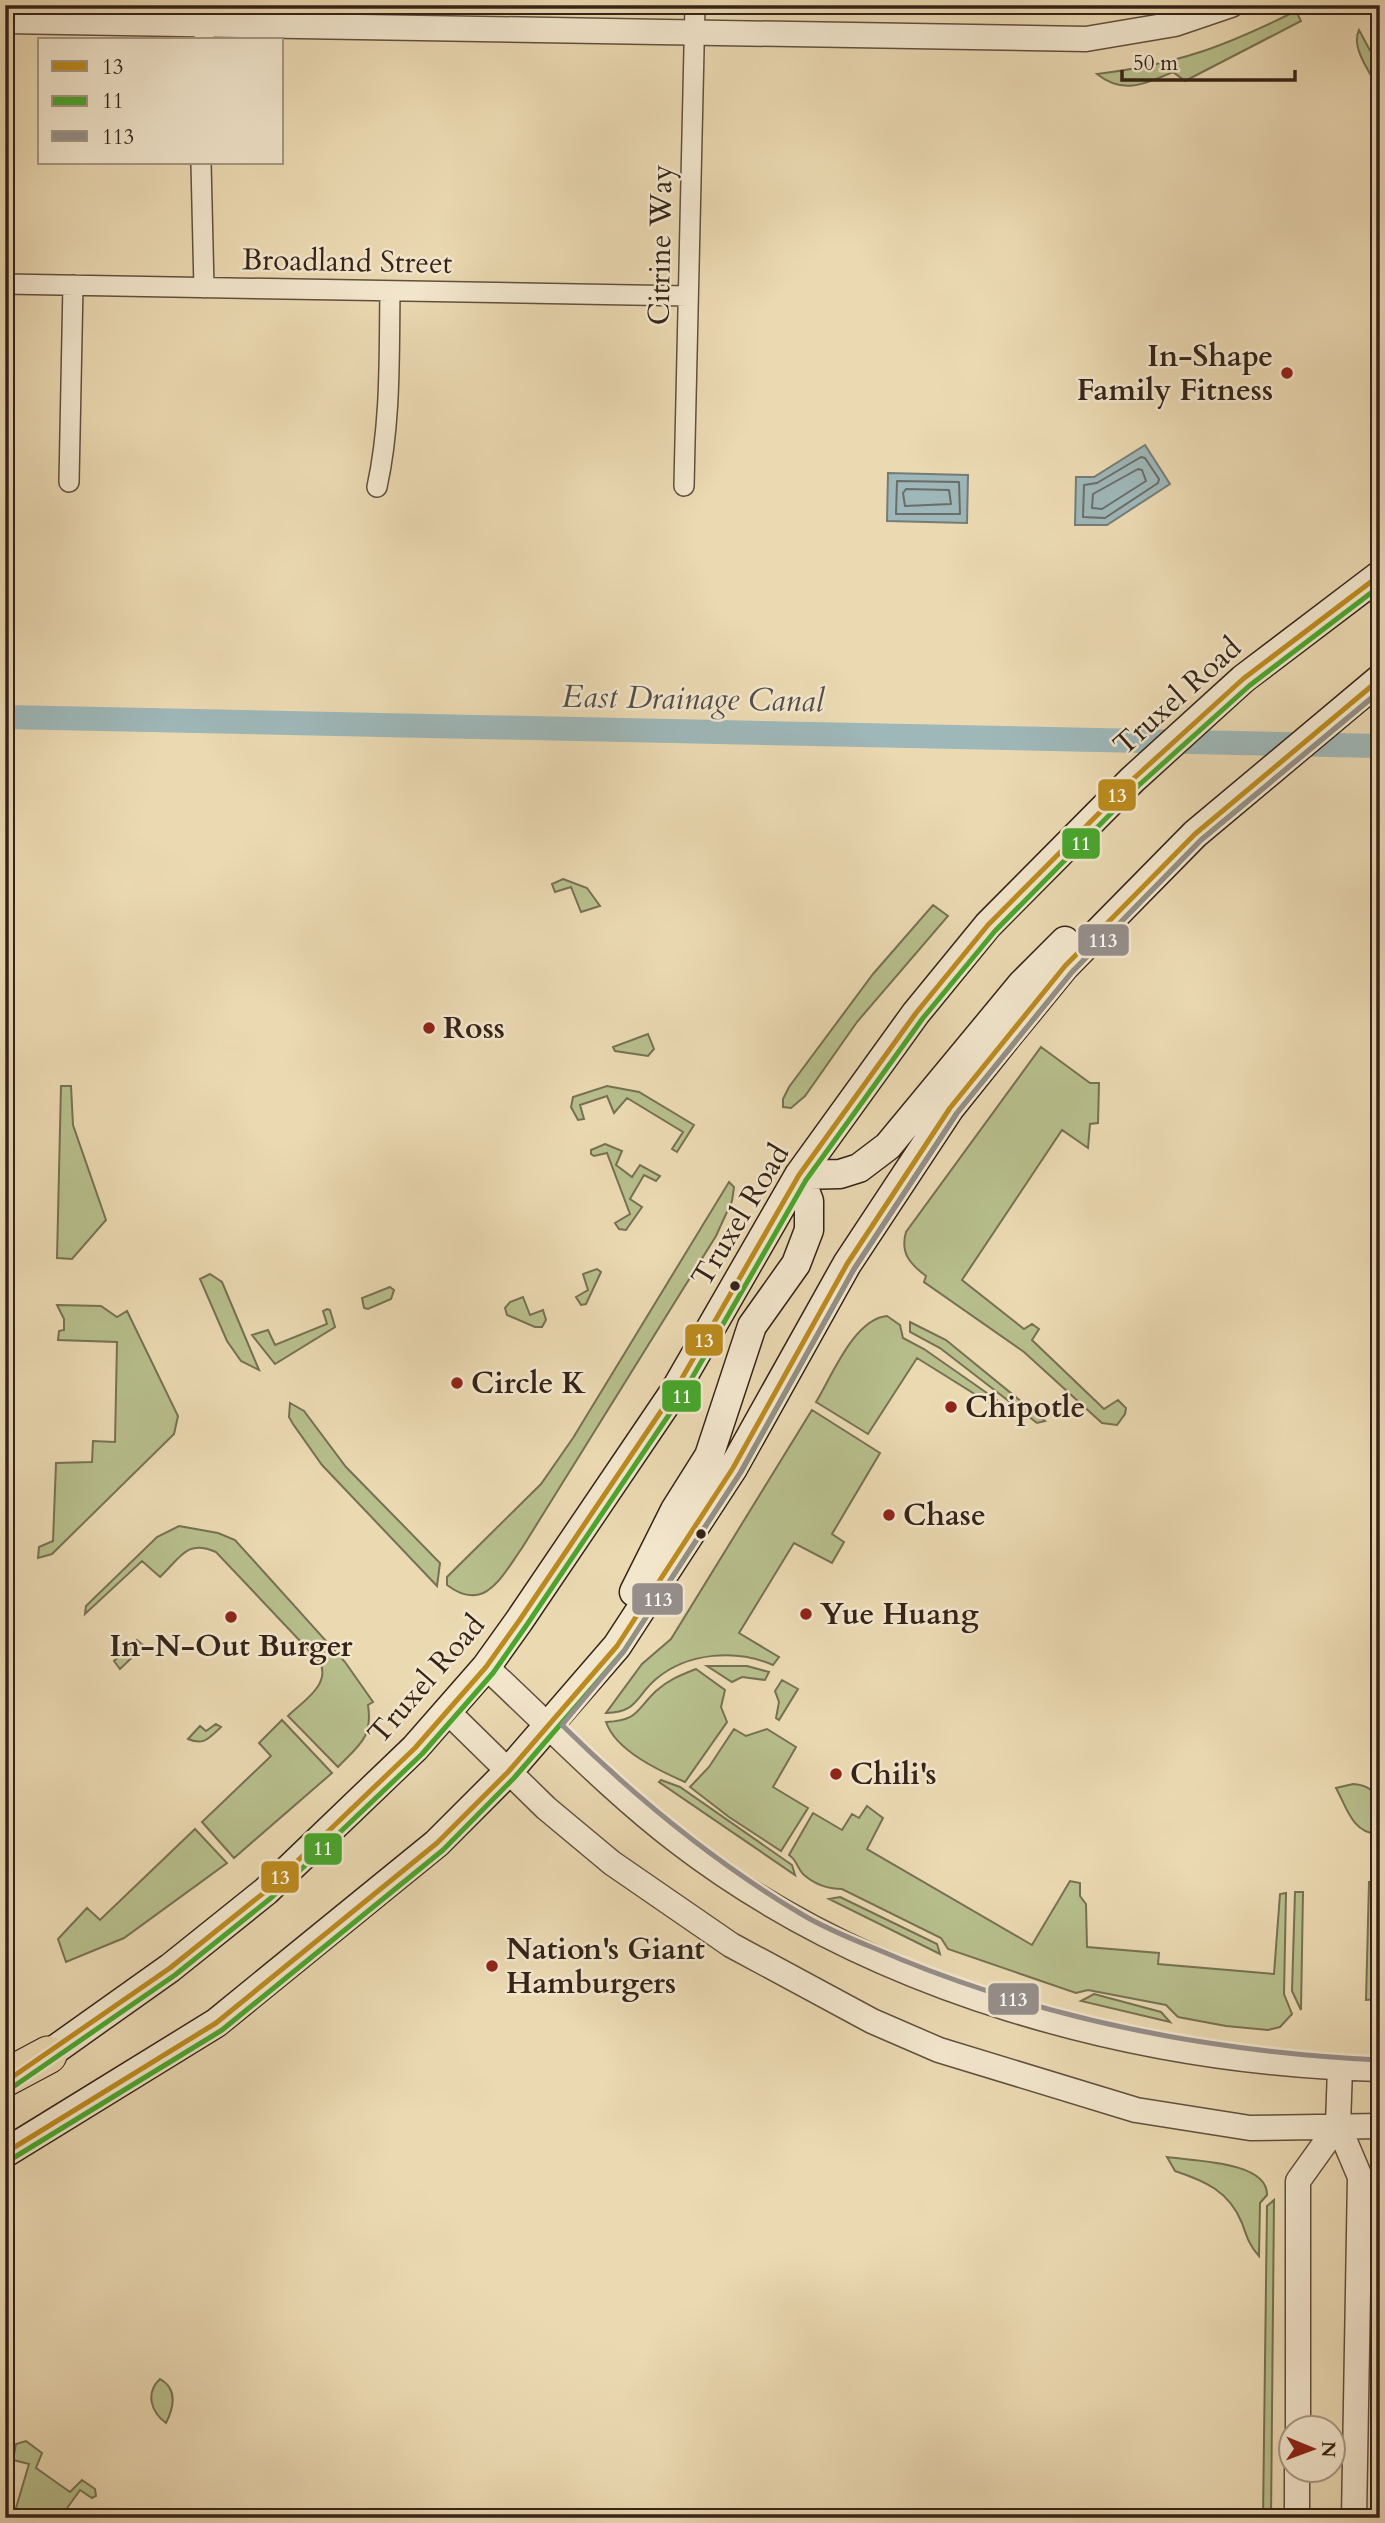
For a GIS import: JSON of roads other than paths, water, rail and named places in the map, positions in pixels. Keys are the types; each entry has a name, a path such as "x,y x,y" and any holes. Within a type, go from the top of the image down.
{"highway":[{"path":"5,2080 48,2055"}],"main road":[{"name":"Truxel Road","path":"48,2055 170,1968 266,1892 364,1799 447,1712 486,1667 674,1392 799,1175 916,1013 988,925 1132,780 1243,679 1380,575"},
{"path":"5,2152 216,2022 437,1843 508,1772 617,1646 733,1468 847,1264 950,1108 1065,966 1195,834 1376,682"},
{"path":"592,1672 674,1510 709,1456 752,1326 796,1264 808,1230 809,1201 799,1175 840,1174 859,1168 888,1146 1022,984 1082,925 1120,909"}],"street":[{"name":"Citrine Way","path":"684,486 695,5"},
{"path":"5,21 1086,39 1175,24 1231,5"},
{"path":"201,164 204,288"},
{"name":"Broadland Street","path":"5,284 688,296"},
{"path":"69,482 73,285"},
{"path":"377,487 384,454 388,410 390,291"},
{"path":"486,1667 594,1770 677,1842 800,1924 899,1968 1002,2007 1152,2045 1252,2060 1380,2069"},
{"path":"447,1712 508,1772 611,1863 731,1945 872,2021 939,2050 1136,2110 1250,2128 1380,2126"},
{"path":"1340,2068 1338,2126 1360,2177 1354,2518"},
{"path":"1298,2414 1298,2180 1338,2126"},
{"path":"1297,2484 1297,2518"}],"water":[{"path":"1145,445 1170,484 1107,525 1075,525 1076,477 1094,477"},
{"path":"888,473 968,475 967,523 887,521"}],"waterway":[{"name":"East Drainage Canal","path":"5,717 1380,746"}],"place":[{"name":"In-Shape Family Fitness","path":"1287,373"},
{"name":"Ross","path":"429,1028"},
{"name":"Circle K","path":"457,1383"},
{"name":"Chipotle","path":"951,1407"},
{"name":"Chase","path":"889,1515"},
{"name":"Yue Huang","path":"806,1614"},
{"name":"In-N-Out Burger","path":"231,1617"},
{"name":"Chili's","path":"836,1774"},
{"name":"Nation's Giant Hamburgers","path":"492,1966"}]}
